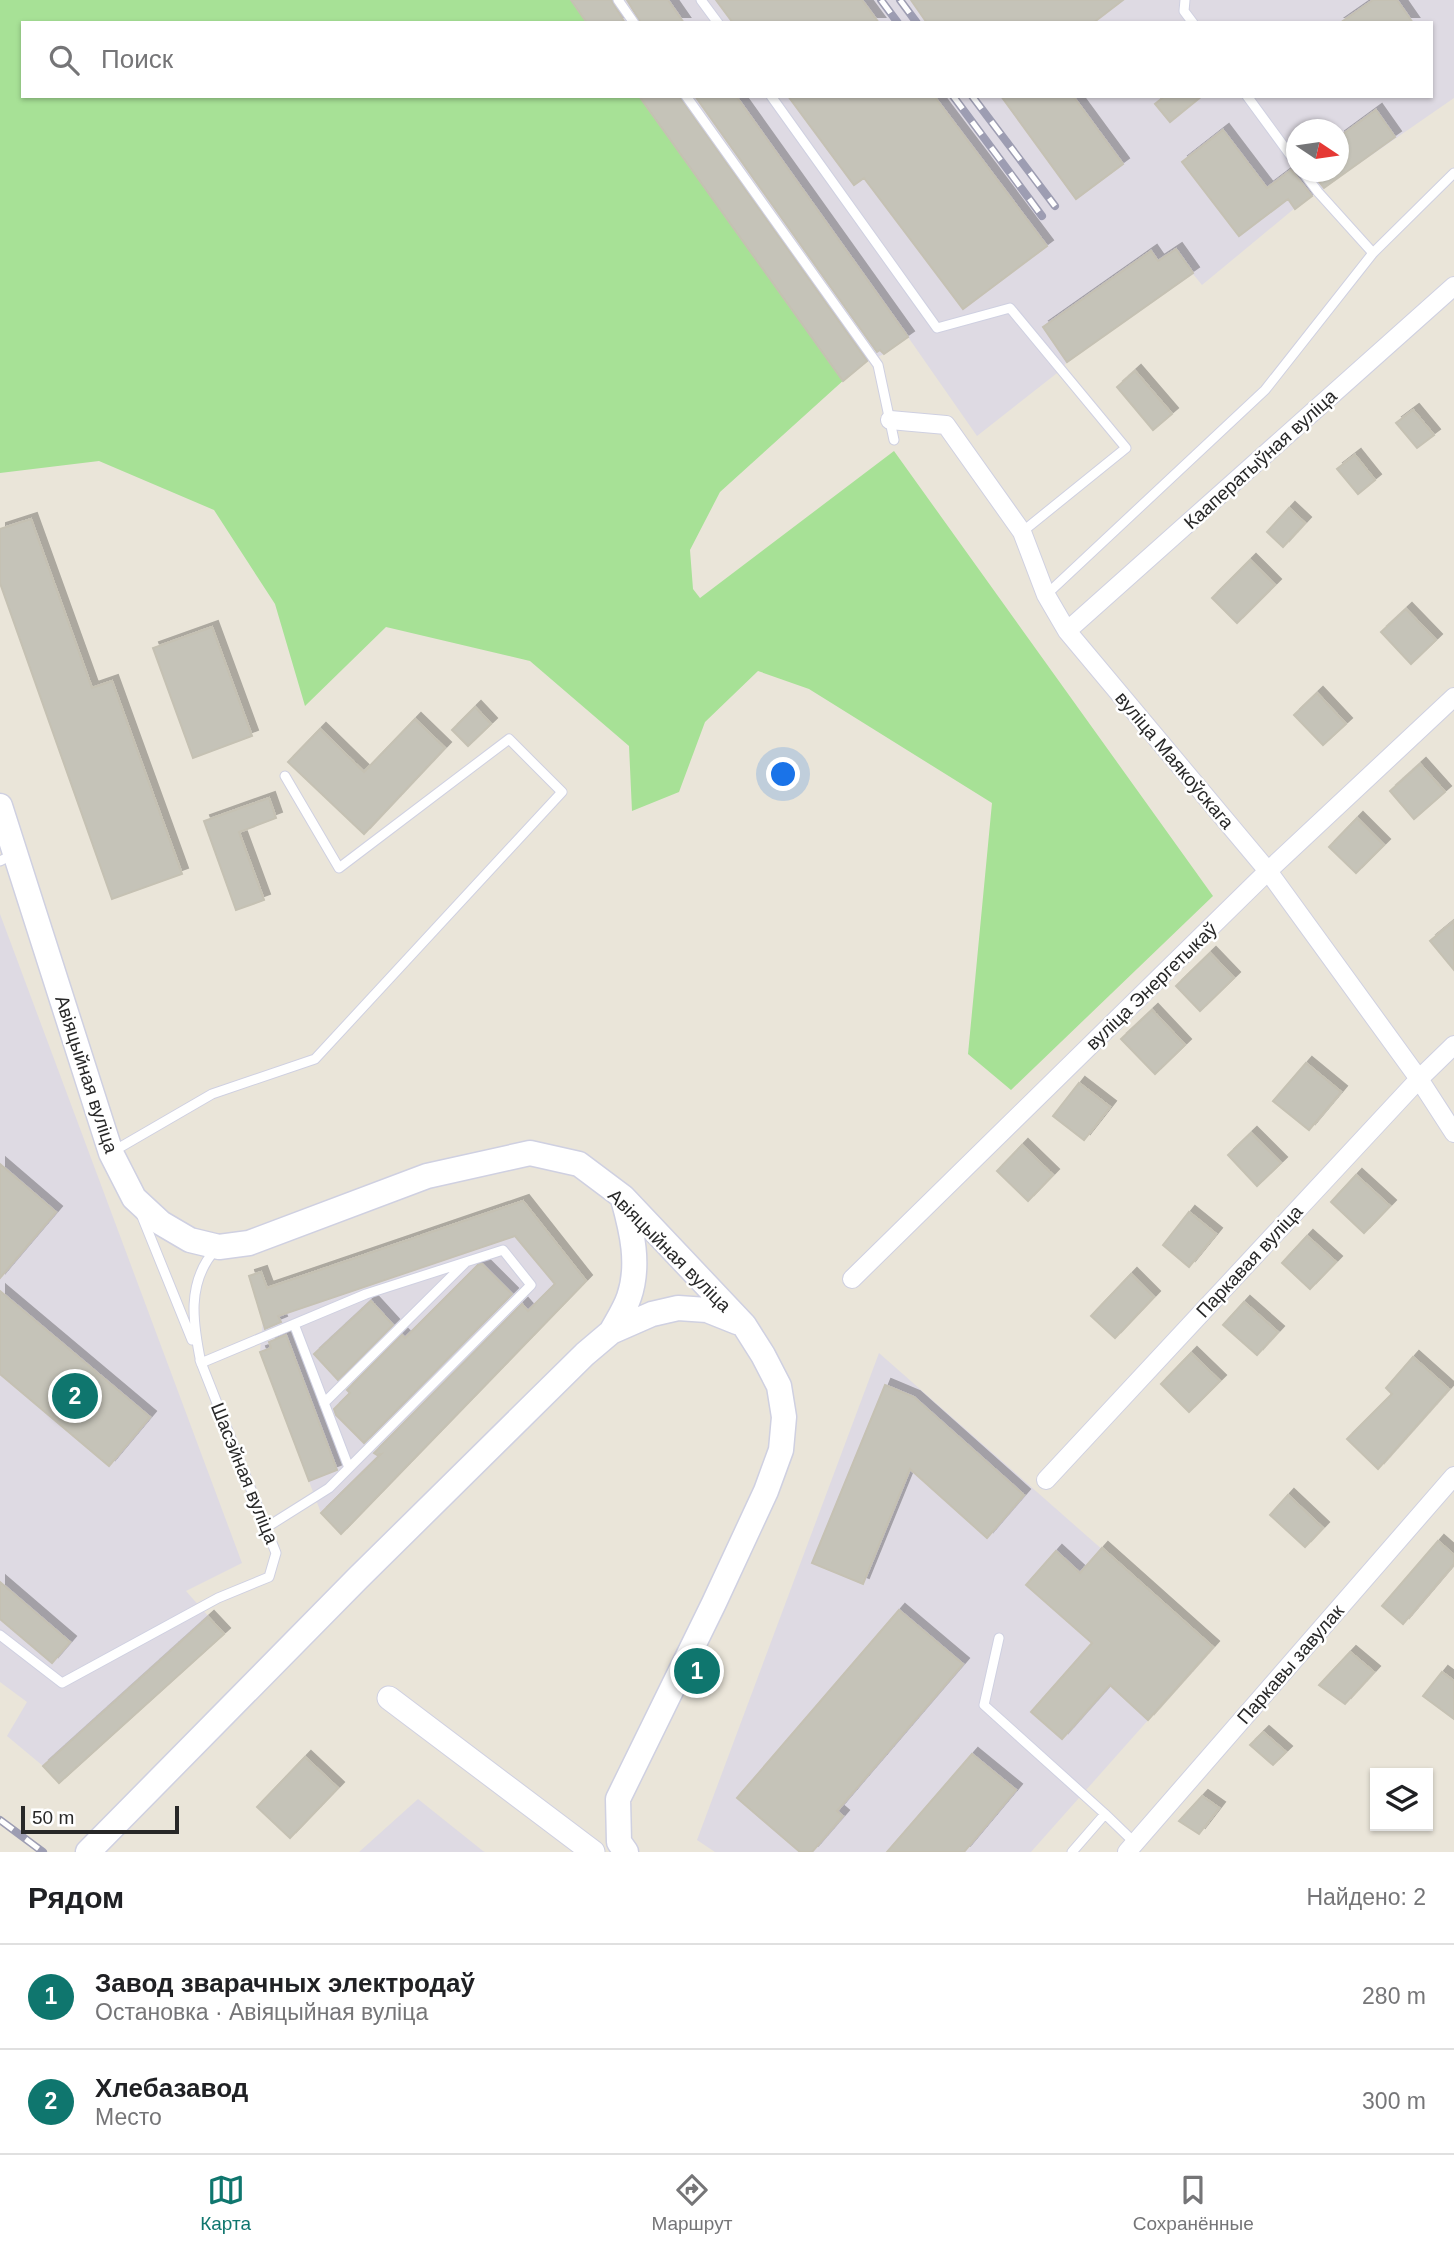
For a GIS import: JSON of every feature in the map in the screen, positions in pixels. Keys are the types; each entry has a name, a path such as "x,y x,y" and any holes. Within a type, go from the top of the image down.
{"main road":[{"name":"Авіяцыйная вуліца","path":"0,806 8,857 111,1153 134,1198 161,1223 190,1240 219,1247 249,1243 427,1176 530,1153 579,1164 623,1197 744,1325 779,1387 784,1417 780,1450 766,1492 618,1799 619,1842 626,1852"},
{"path":"611,1332 629,1297 634,1270 633,1236 623,1197"},
{"path":"88,1852 358,1578 575,1364 611,1332 652,1314 678,1308 707,1310 744,1325"}],"street":[{"name":"Кааператыўная вуліца","path":"1067,631 1454,286"},
{"name":"вуліца Маякоўскага","path":"890,420 946,425 1022,533 1046,595 1067,631 1268,871 1419,1079 1454,1133"},
{"name":"вуліца Энергетыкаў","path":"852,1279 1268,871 1454,697"},
{"name":"Паркавая вуліца","path":"1046,1480 1419,1079 1454,1045"},
{"name":"Паркавы завулак","path":"1131,1847 1454,1476"},
{"path":"389,1698 593,1852"}],"lane":[{"path":"618,0 633,21"},
{"path":"701,0 717,21"},
{"path":"1185,0 1184,11 1192,21"},
{"path":"688,98 878,365 894,440"},
{"path":"772,98 937,327 1010,308 1126,449 1022,533"},
{"path":"1248,98 1286,148"},
{"path":"1046,595 1265,390 1373,253 1454,173"},
{"path":"1310,182 1373,253"},
{"path":"111,1153 212,1094 315,1059 562,792 509,738 339,868 285,776"},
{"name":"Шасэйная вуліца","path":"0,1635 62,1683 218,1598 269,1577 276,1553 267,1527 134,1198"},
{"path":"219,1247 209,1257 194,1297 193,1322 201,1363 366,1294 503,1250 531,1285 329,1488 267,1527"},
{"path":"324,1403 466,1261"},
{"path":"294,1324 349,1468"},
{"path":"999,1638 984,1705 1105,1814 1131,1847"},
{"path":"1072,1852 1105,1814"}],"shaded area":[{"path":"571,0 1454,0 1454,98 1349,171 1349,119 1286,119 1286,182 1333,182 1295,208 1202,285 1193,274 1067,362 1061,370 977,436 908,337 884,354 864,363 843,381 640,98 1433,98 1433,21 586,21"},
{"path":"0,914 242,1563 186,1591 224,1634 59,1783 7,1736 27,1702 0,1682"},
{"path":"523,1201 586,1281 341,1534 321,1513 260,1352 263,1321 254,1292"},
{"path":"879,1353 1213,1647 1031,1852 715,1852 697,1840"},
{"path":"418,1799 483,1851 485,1852 359,1852"}],"green space":[{"path":"0,0 588,0 604,21 21,21 21,98 659,98 856,369 720,492 690,550 693,589 700,598 894,451 1213,896 1011,1090 968,1054 992,803 809,689 758,671 705,722 679,792 632,811 629,746 530,661 386,627 305,706 275,604 214,510 99,461 0,473"}],"building":[{"path":"571,0 611,0 624,21 586,21"},
{"path":"627,0 668,0 683,21 640,21"},
{"path":"716,0 862,0 878,21 732,21"},
{"path":"911,0 1123,0 1096,21 926,21"},
{"path":"1373,0 1397,0 1412,21 1343,21"},
{"path":"640,98 680,98 867,361 843,381"},
{"path":"696,98 737,98 908,337 884,354 880,350 877,352"},
{"path":"789,98 936,98 1047,246 963,309 864,178 854,185"},
{"path":"1002,98 1074,98 1123,164 1076,199"},
{"path":"1162,98 1200,98 1170,122 1155,104"},
{"path":"1376,110 1395,137 1349,170 1349,130"},
{"path":"1223,130 1267,188 1286,174 1286,182 1301,182 1312,196 1295,209 1288,199 1239,236 1182,162"},
{"path":"1319,182 1332,182 1324,188"},
{"path":"1176,249 1193,273 1067,362 1043,327 1151,251 1158,261"},
{"path":"1135,371 1172,414 1153,430 1117,387"},
{"path":"1413,410 1434,435 1417,448 1396,423"},
{"path":"1355,455 1375,480 1358,494 1337,469"},
{"path":"1289,508 1305,523 1283,547 1267,532"},
{"path":"31,519 92,688 112,681 182,874 112,899 0,583 0,529"},
{"path":"1250,560 1275,585 1237,623 1212,598"},
{"path":"1406,609 1436,640 1411,664 1381,632"},
{"path":"212,627 252,736 193,758 153,648"},
{"path":"1317,693 1346,724 1323,745 1294,715"},
{"path":"475,707 491,724 468,746 452,730"},
{"path":"415,719 445,748 364,834 288,762 320,729 364,772"},
{"path":"1420,764 1445,792 1414,819 1390,791"},
{"path":"269,798 276,818 239,832 264,900 236,910 204,821"},
{"path":"1357,818 1384,845 1356,873 1329,847"},
{"path":"1454,921 1454,970 1430,941"},
{"path":"1210,953 1234,978 1200,1011 1176,986"},
{"path":"1152,1010 1185,1045 1155,1074 1121,1039"},
{"path":"1306,1063 1341,1092 1309,1130 1273,1101"},
{"path":"1079,1083 1110,1107 1084,1140 1053,1116"},
{"path":"1251,1133 1281,1163 1257,1186 1228,1155"},
{"path":"1022,1145 1053,1175 1028,1201 997,1171"},
{"path":"0,1164 56,1212 0,1278"},
{"path":"1356,1175 1390,1206 1364,1233 1331,1202"},
{"path":"523,1201 586,1281 341,1534 321,1513 381,1454 374,1453 522,1304 528,1311 555,1284 515,1236 278,1316 281,1322 265,1329 249,1276 261,1272 267,1288"},
{"path":"1189,1212 1216,1234 1189,1267 1163,1245"},
{"path":"1307,1236 1336,1262 1310,1289 1282,1263"},
{"path":"482,1264 512,1294 364,1443 336,1415 334,1409 350,1393 347,1390 402,1335 405,1338"},
{"path":"1131,1274 1154,1297 1115,1338 1091,1316"},
{"path":"0,1291 150,1417 109,1466 0,1374"},
{"path":"371,1301 393,1325 338,1380 314,1354"},
{"path":"1244,1302 1278,1332 1257,1355 1223,1325"},
{"path":"286,1335 337,1470 309,1481 260,1352 271,1348 269,1342"},
{"path":"1191,1353 1220,1381 1189,1412 1161,1384"},
{"path":"1413,1357 1449,1389 1378,1469 1347,1439 1392,1394 1386,1388"},
{"path":"885,1385 914,1397 1024,1495 987,1538 910,1469 863,1584 812,1563"},
{"path":"1288,1495 1323,1528 1305,1547 1270,1515"},
{"path":"1438,1541 1454,1555 1454,1564 1403,1624 1382,1606"},
{"path":"1102,1548 1213,1647 1148,1720 1110,1685 1062,1739 1031,1712 1092,1643 1026,1585 1056,1551 1080,1573"},
{"path":"0,1582 70,1642 52,1663 0,1619"},
{"path":"899,1610 963,1664 837,1811 843,1816 812,1852 800,1852 737,1798"},
{"path":"208,1617 224,1634 59,1783 43,1766"},
{"path":"1350,1652 1374,1672 1345,1704 1319,1685"},
{"path":"1442,1672 1454,1681 1454,1719 1423,1696"},
{"path":"1263,1732 1286,1752 1273,1765 1250,1745"},
{"path":"972,1754 1016,1790 964,1852 887,1852"},
{"path":"305,1757 338,1788 290,1838 257,1807"},
{"path":"1202,1796 1219,1808 1199,1834 1179,1821"}],"railway":[{"path":"881,0 897,21"},
{"path":"900,0 916,21"},
{"path":"954,98 1042,216"},
{"path":"974,98 1055,206"},
{"path":"0,1820 43,1852"}],"place":[{"name":"Хлебазавод","path":"75,1396"},
{"name":"Завод зварачных электродаў","path":"697,1671"}]}
